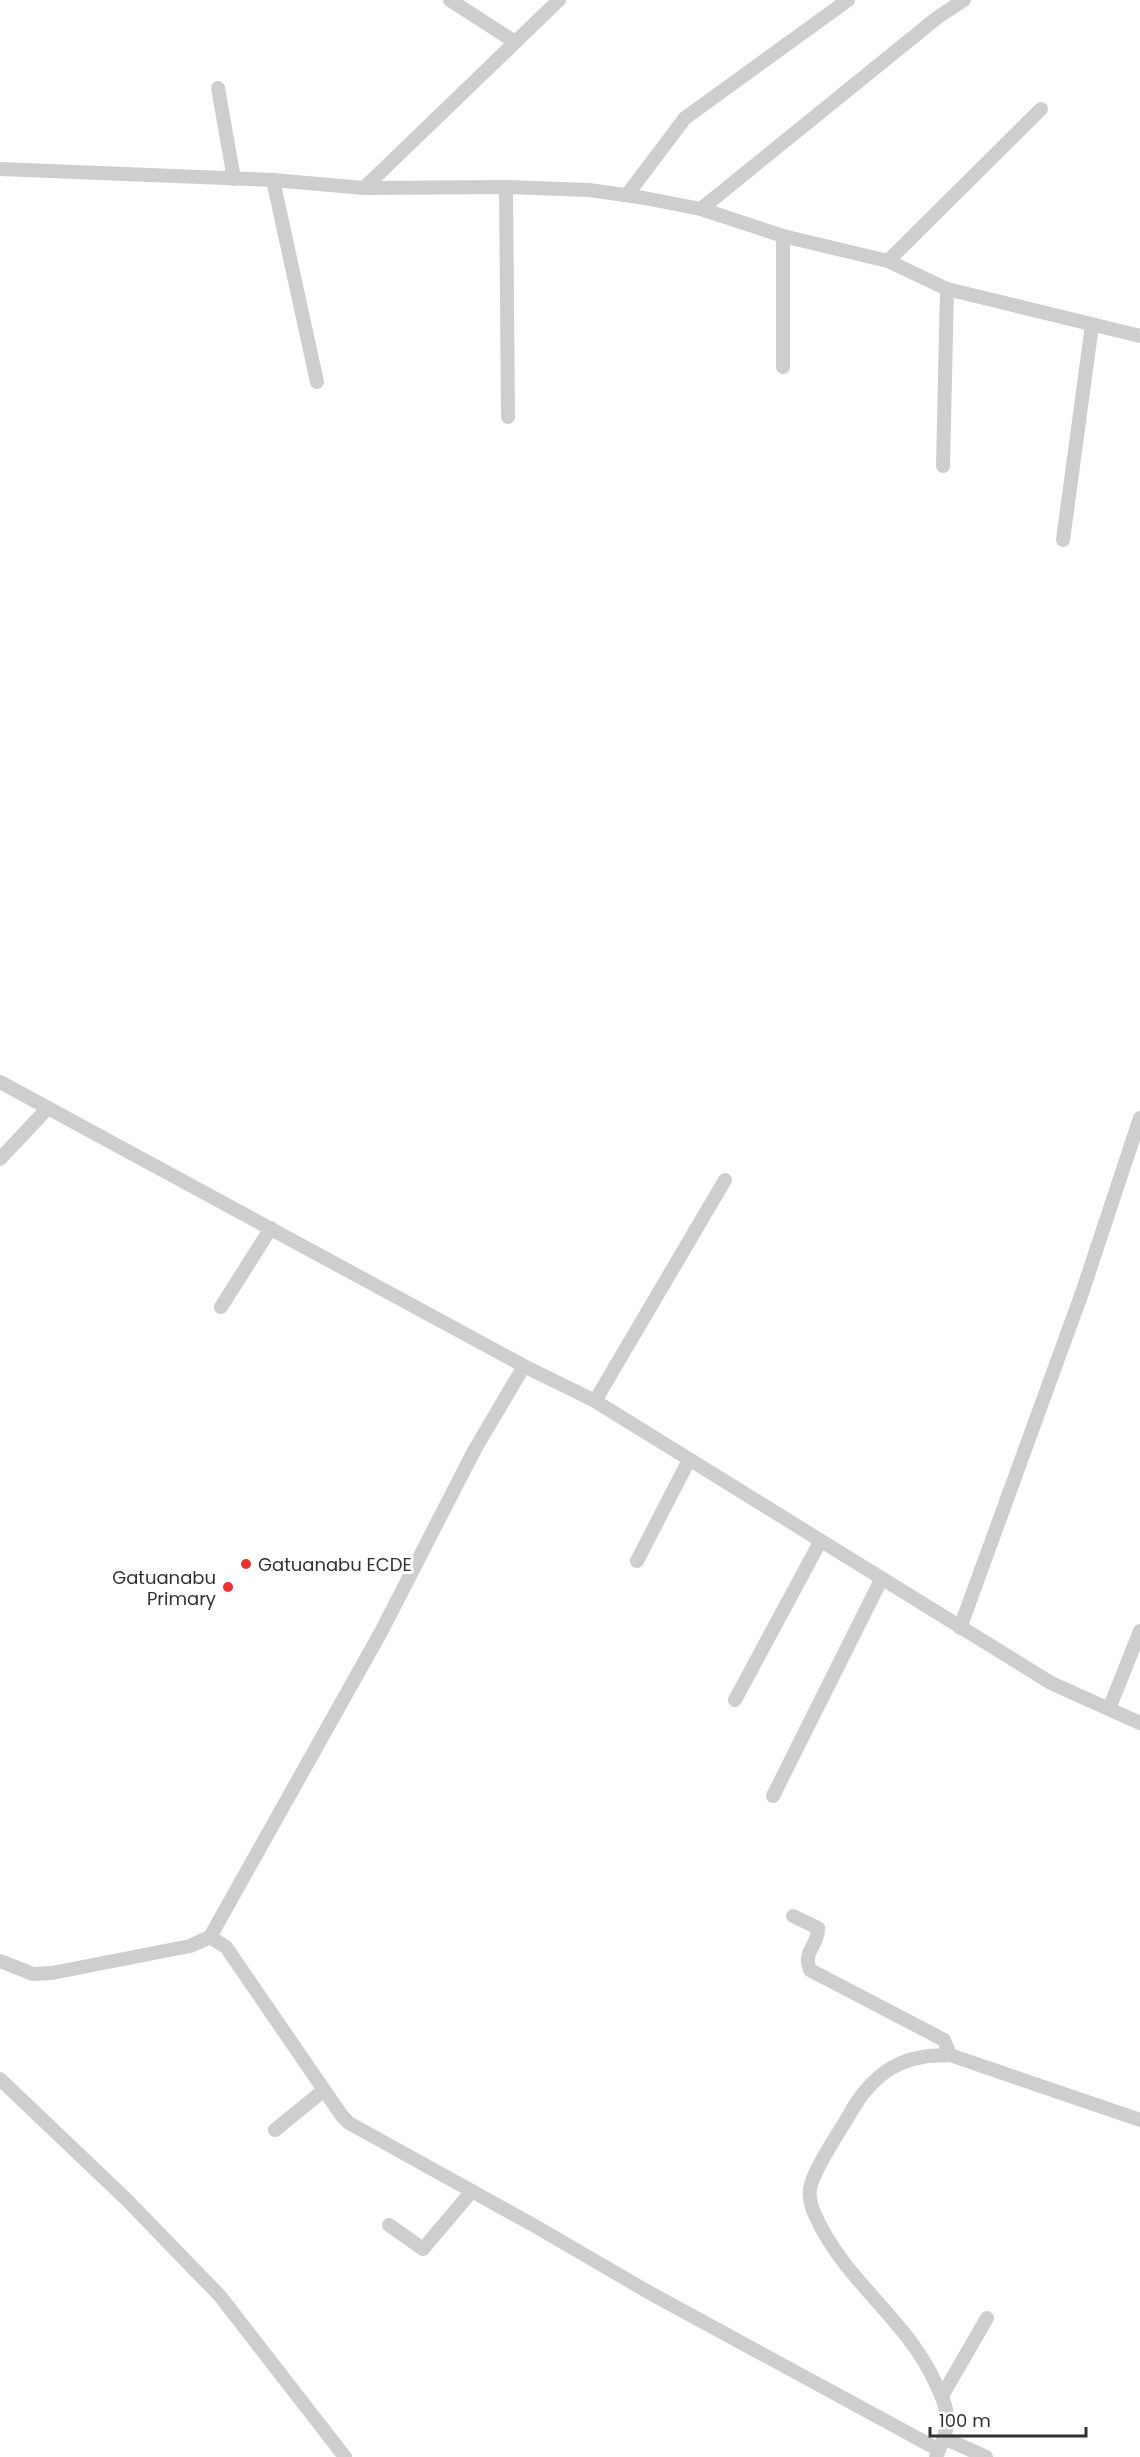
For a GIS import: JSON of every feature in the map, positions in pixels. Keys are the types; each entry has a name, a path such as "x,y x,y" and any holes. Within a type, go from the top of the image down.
{"street":[{"path":"450,0 515,42"},
{"path":"364,188 559,0"},
{"path":"627,195 686,118 848,0"},
{"path":"701,209 938,17 964,0"},
{"path":"218,88 234,179"},
{"path":"888,261 1041,109"},
{"path":"0,169 273,180 364,188 506,187 589,190 627,195 701,209 783,236 888,261 947,289 1140,336"},
{"path":"273,180 317,382"},
{"path":"506,187 508,417"},
{"path":"783,236 783,367"},
{"path":"943,466 947,289"},
{"path":"1063,540 1092,325"},
{"path":"0,1082 524,1366 595,1401 881,1580 1051,1683 1140,1723"},
{"path":"0,1159 47,1109"},
{"path":"960,1628 1082,1293 1140,1118"},
{"path":"595,1401 725,1180"},
{"path":"221,1307 271,1228"},
{"path":"0,1961 33,1974 52,1973 190,1946 210,1937 381,1632 474,1451 524,1366"},
{"path":"637,1561 689,1460"},
{"path":"735,1700 820,1542"},
{"path":"773,1796 881,1580"},
{"path":"1109,1709 1140,1631"},
{"path":"793,1916 818,1928 819,1932 808,1956 807,1962 810,1970 944,2040 950,2055"},
{"path":"210,1937 226,1947 349,2123 650,2294 940,2448 986,2457"},
{"path":"940,2448 948,2418 942,2396 931,2373 894,2319 843,2263 828,2241 810,2203 810,2188 860,2095 874,2080 903,2062 923,2056 950,2055 1140,2120"},
{"path":"0,2079 127,2200 220,2296 345,2457"},
{"path":"275,2130 324,2090"},
{"path":"389,2225 423,2249 472,2192"},
{"path":"942,2396 987,2318"}],"place":[{"name":"Gatuanabu ECDE","path":"246,1564"},
{"name":"Gatuanabu Primary","path":"228,1587"}]}
